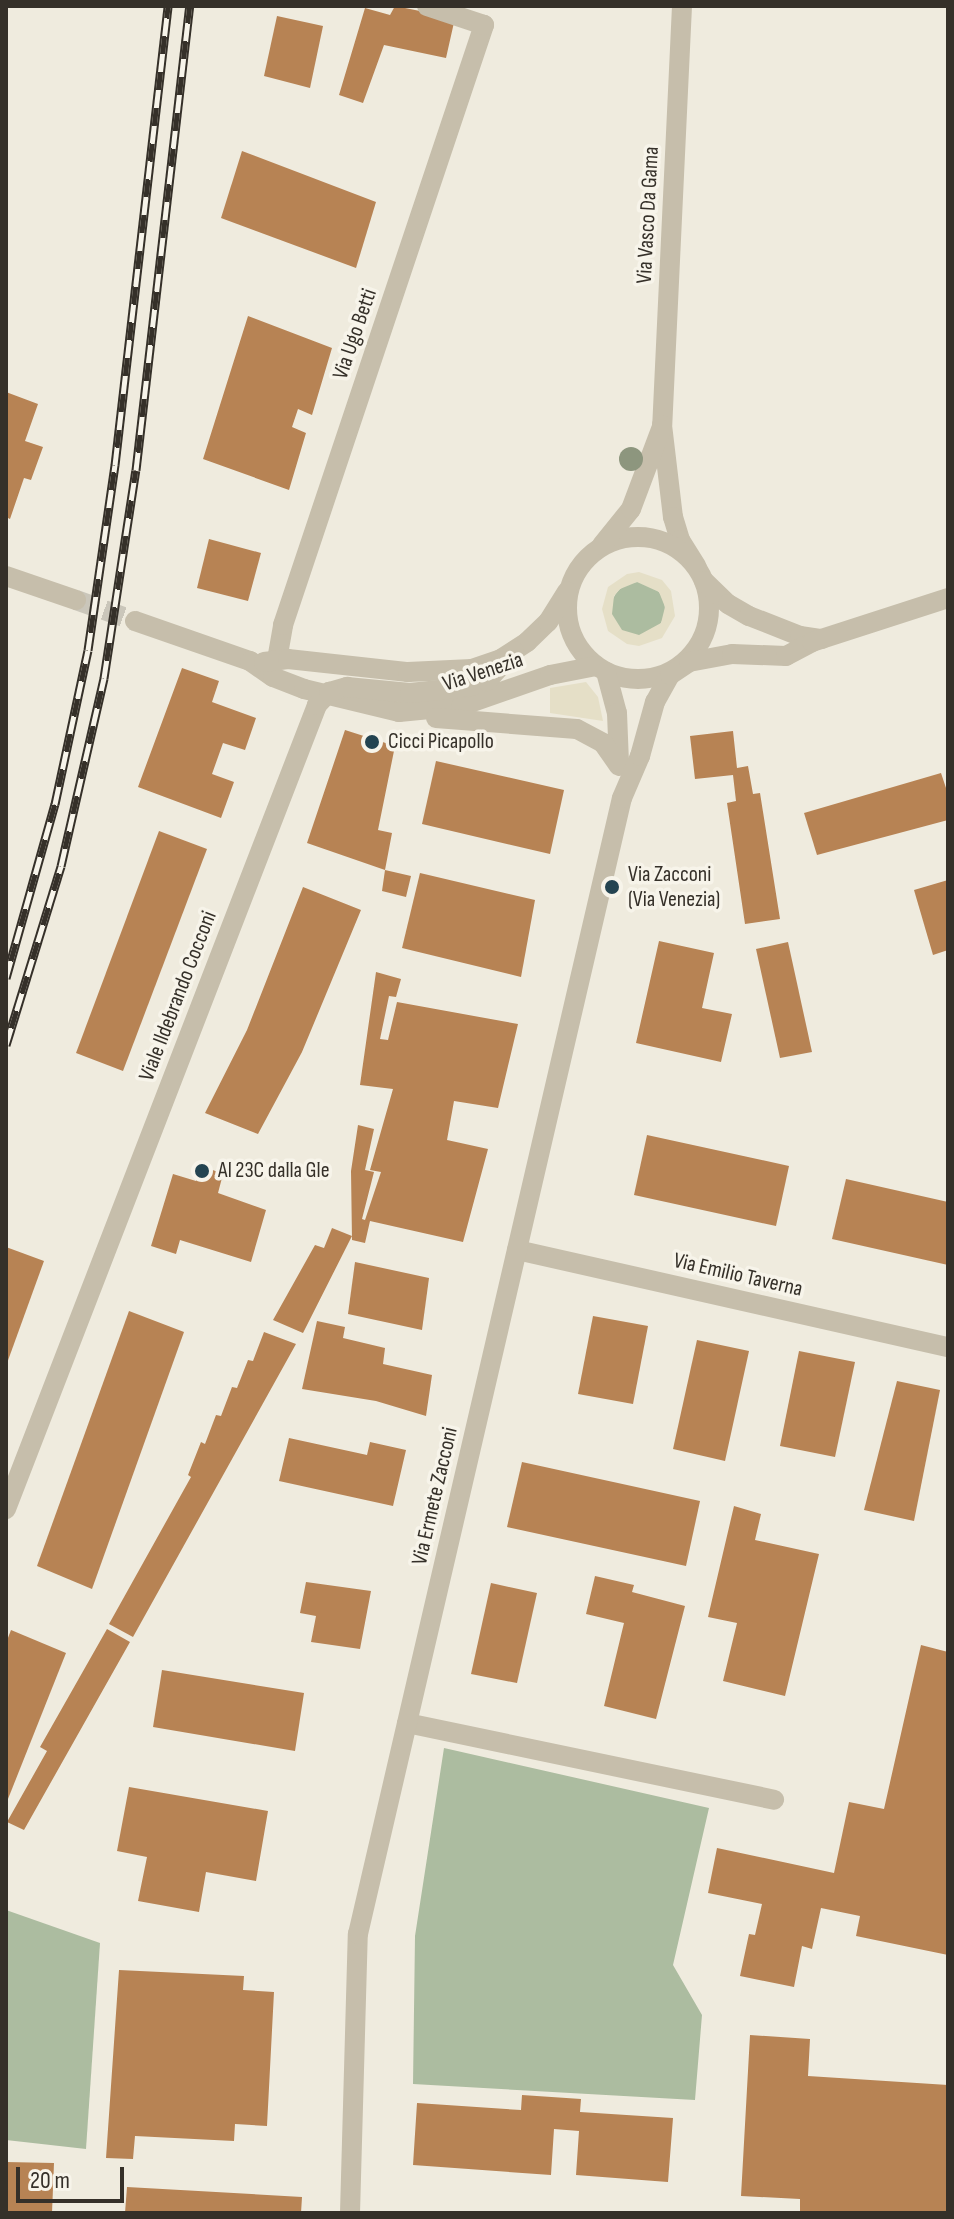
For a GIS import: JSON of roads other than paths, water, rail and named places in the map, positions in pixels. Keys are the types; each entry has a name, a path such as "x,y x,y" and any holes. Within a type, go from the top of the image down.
{"street":[{"name":"Via Ugo Betti","path":"277,660 283,625 484,25 427,6"},
{"name":"Via Vasco Da Gama","path":"682,6 662,425 673,517 680,540 700,574"},
{"name":"Via Vasco Da Gama","path":"589,556 620,527 631,509 662,425"},
{"name":"Via Venezia","path":"250,661 277,660 448,672 488,665 514,651 548,622 589,556 619,539 637,537 670,544 728,604 749,616 800,636 822,639"},
{"path":"679,667 706,632 710,615 700,574"},
{"path":"6,576 76,600"},
{"path":"570,584 567,601 570,631 585,656 601,669"},
{"name":"Via Venezia","path":"135,621 250,661 273,677 324,696 388,711 430,712 461,706 550,675 601,669 637,679 652,678 699,659 732,654 786,656 822,639 948,598"},
{"path":"324,696 353,686 410,693 468,687 487,681 514,651"},
{"name":"Via Ermete Zacconi","path":"350,2213 358,1934 622,798 638,762 659,692 679,667"},
{"name":"Via Ermete Zacconi","path":"601,669 617,713 622,798"},
{"name":"Viale Ildebrando Cocconi","path":"6,1509 311,716 324,696"},
{"path":"388,711 577,729 603,743 613,752 619,766"},
{"name":"Via Emilio Taverna","path":"517,1250 948,1347"},
{"path":"407,1723 774,1800"}],"tunnel":[{"path":"76,600 135,621"}],"railway":[{"path":"6,978 55,804 88,650 115,465 168,6"},
{"path":"6,1045 61,866 104,678 136,470 190,6"}],"place":[{"name":"Cicci Picapollo","path":"372,742"},
{"name":"Via Zacconi (Via Venezia)","path":"612,887"},
{"name":"Al 23C dalla Gle","path":"202,1171"}]}
